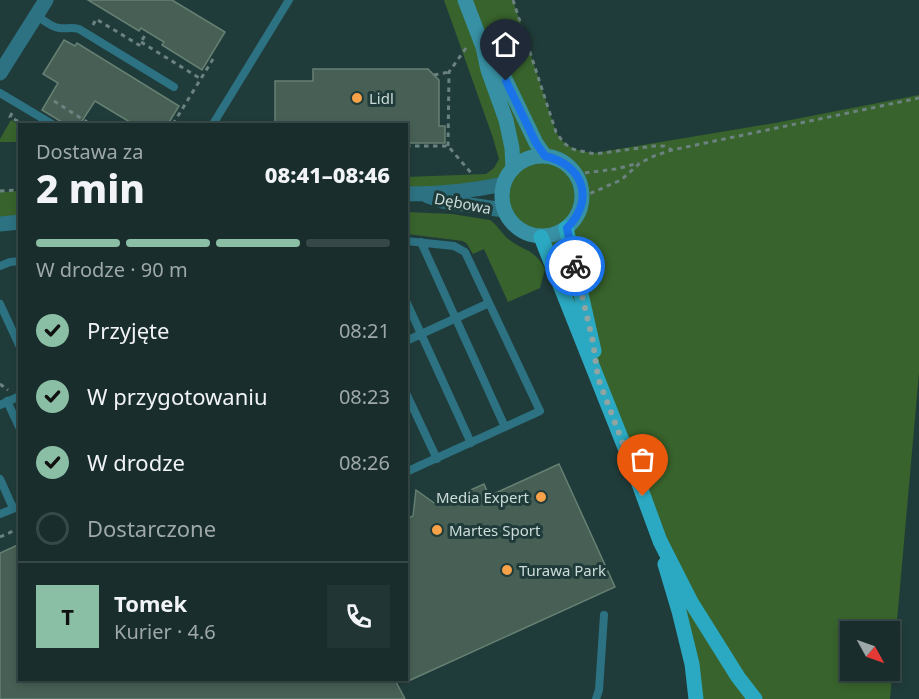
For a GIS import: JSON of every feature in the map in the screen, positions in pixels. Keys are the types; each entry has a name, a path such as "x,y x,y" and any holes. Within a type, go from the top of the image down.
{"main road":[{"path":"567,228 593,342 598,378"},
{"path":"541,237 660,541 691,602 738,677 755,699"},
{"path":"660,541 692,664 696,699"}],"street":[{"path":"465,0 483,47 488,70 510,136 513,169"},
{"path":"0,73 39,5"},
{"path":"483,47 506,81 536,143 545,156"},
{"path":"545,156 557,159 576,174 581,185 582,197 575,220 567,228 550,236 541,237 529,235 510,221 504,210 502,197 504,184 513,169 528,159 545,156"},
{"name":"Dębowa","path":"408,194 476,189 504,184"},
{"name":"Dębowa","path":"423,194 442,201 504,210"},
{"path":"0,224 18,222"}],"lane":[{"path":"214,123 289,0"},
{"path":"39,5 58,28 79,28 174,87"},
{"path":"0,93 50,123"},
{"path":"408,241 454,246 465,252 540,411 408,471"},
{"path":"421,242 505,427"},
{"path":"0,266 18,261"},
{"path":"408,340 489,303"},
{"path":"0,304 18,343"},
{"path":"408,305 471,443"},
{"path":"18,397 4,403 18,426"},
{"path":"408,397 437,459"},
{"path":"0,479 16,507 0,514"},
{"path":"596,699 599,690 604,615"}],"path":[{"path":"513,0 556,132 563,142 576,150 596,154 654,146 664,146 672,150"},
{"path":"141,42 201,79"},
{"path":"466,48 449,72 448,146 477,180"},
{"path":"174,123 213,59"},
{"path":"434,75 449,72"},
{"path":"576,174 616,169 640,163 672,150 919,98"},
{"path":"54,101 88,123"},
{"path":"408,146 448,146"},
{"path":"582,197 621,180 640,163"},
{"path":"0,191 18,190"},
{"path":"0,537 18,529"}],"green space":[{"path":"444,0 513,0 556,132 563,142 583,151 595,153 775,123 919,95 919,373 897,621 840,621 840,681 892,681 890,699 696,699 667,576 541,237 522,231 510,220 504,204 504,184 408,194 408,177 486,174 494,168 499,159 493,138"},
{"path":"11,120 18,124 18,142 0,142"},
{"path":"18,191 18,222 0,224 0,192"},
{"path":"408,212 452,214 490,220 507,238 532,253 541,262 545,269 540,288 508,302 484,249 473,254 463,241 408,234"}],"building":[{"path":"88,0 172,0 225,32 202,70 162,45 164,42 141,28 139,31"},
{"path":"64,40 75,46 77,43 179,106 169,123 131,123 95,101 81,123 63,123 42,110 58,83 43,74"},
{"name":"Lidl","path":"313,69 428,69 439,80 439,126 445,126 445,143 408,143 408,123 275,123 275,81 313,81"},
{"name":"Turawa Park","path":"559,464 615,587 406,682 408,681 408,518 413,516 416,490 437,505 484,484 489,496"},
{"path":"18,545 18,681 396,681 405,699 0,699 0,553"}],"way so far":[{"path":"575,266 593,342 598,378 643,496"}],"place":[{"name":"Lidl","path":"357,98"},
{"name":"Media Expert","path":"541,497"},
{"name":"Martes Sport","path":"437,530"},
{"name":"Turawa Park","path":"507,570"}],"route":[{"path":"506,81 536,143 545,156 567,165 576,174 581,185 580,209 575,220 567,228 575,266"}]}
